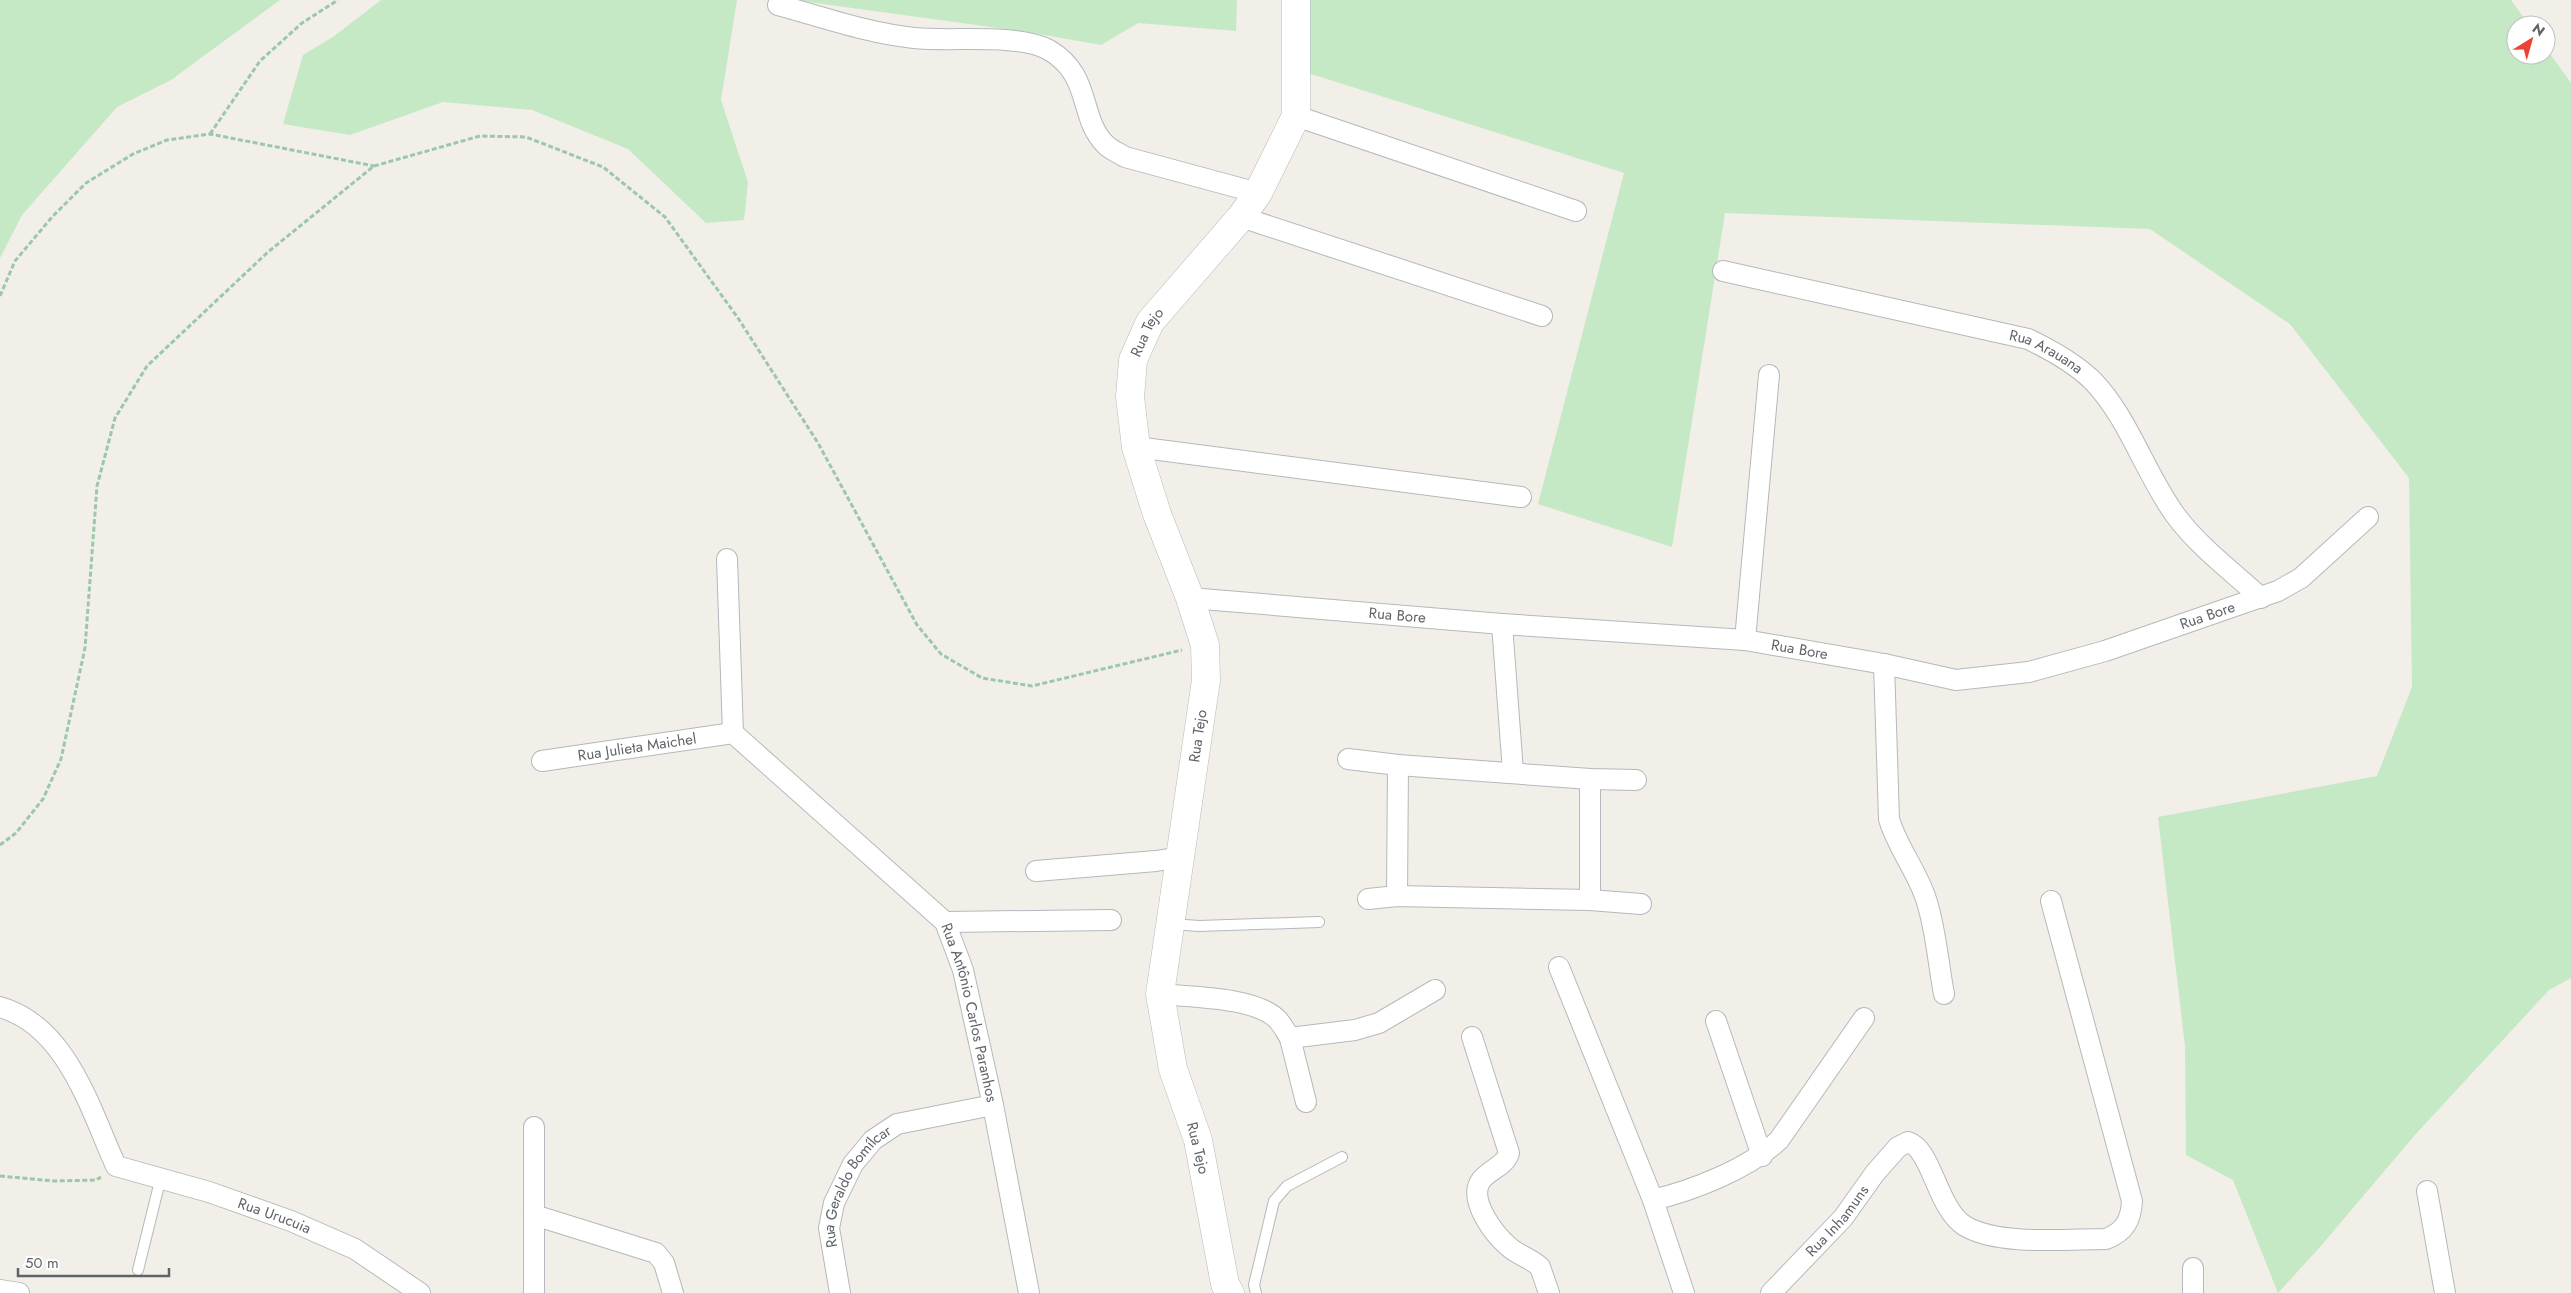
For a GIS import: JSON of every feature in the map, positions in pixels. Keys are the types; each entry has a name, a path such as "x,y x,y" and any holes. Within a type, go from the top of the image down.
{"street":[{"name":"Rua Tejo","path":"1230,1293 1225,1284 1198,1140 1173,1069 1160,994 1206,680 1205,645 1190,598 1157,514 1136,447 1130,397 1133,360 1150,322 1241,217 1258,193 1296,116 1296,0"},
{"path":"778,5 874,32 915,38 1023,42 1048,49 1063,60 1080,82 1095,131 1107,146 1125,157 1258,193"},
{"path":"1296,116 1576,211"},
{"path":"1241,217 1542,316"},
{"name":"Rua Arauana","path":"1723,271 2028,340 2060,355 2092,380 2114,411 2176,515 2193,535 2261,598"},
{"path":"1745,640 1769,375"},
{"path":"1136,447 1521,497"},
{"name":"Rua Bore","path":"1190,598 1502,624 1745,640 1884,664 1956,680 2030,672 2105,651 2261,598 2301,578 2368,517"},
{"path":"727,558 733,733"},
{"path":"1502,624 1513,772"},
{"path":"1884,664 1890,819 1892,830 1912,866 1926,900 1944,994"},
{"name":"Rua Julieta Maichel","path":"542,762 733,733"},
{"name":"Rua Antônio Carlos Paranhos","path":"733,733 945,922 963,970 994,1105 1029,1293"},
{"path":"1348,759 1398,765 1590,779 1636,780"},
{"path":"1398,765 1398,896"},
{"path":"1590,779 1590,900"},
{"path":"1036,871 1156,861 1181,857"},
{"path":"1368,899 1398,896 1590,900 1641,904"},
{"name":"Rua Inhamuns","path":"1771,1293 1842,1218 1875,1173 1898,1147 1908,1142 1919,1147 1948,1209 1963,1224 1978,1232 2002,1238 2106,1239 2125,1228 2131,1216 2132,1201 2051,901"},
{"path":"945,922 1111,920"},
{"path":"1559,967 1653,1200 1684,1293"},
{"path":"1290,1038 1355,1030 1379,1023 1435,990"},
{"path":"1160,994 1241,1004 1265,1010 1277,1019 1290,1038 1306,1102"},
{"path":"0,1007 15,1012 41,1030 66,1058 116,1166"},
{"path":"1653,1200 1680,1194 1762,1156 1779,1140 1864,1018"},
{"path":"1716,1021 1762,1156"},
{"path":"1472,1037 1509,1148 1505,1161 1480,1182 1477,1189 1482,1213 1494,1232 1509,1248 1534,1261 1540,1267 1549,1293"},
{"name":"Rua Geraldo Bomílcar","path":"840,1293 829,1228 834,1203 853,1164 873,1140 897,1124 994,1105"},
{"path":"534,1127 534,1293"},
{"name":"Rua Urucuia","path":"116,1166 161,1177 291,1221 355,1249 420,1293"},
{"path":"2427,1191 2445,1293"},
{"path":"534,1216 656,1253 664,1263 673,1293"},
{"path":"2193,1268 2193,1293"},
{"path":"0,1290 19,1293"}],"lane":[{"path":"1171,924 1199,926 1319,922"},
{"path":"1256,1293 1254,1285 1274,1201 1287,1186 1342,1158"},
{"path":"138,1270 161,1177"}],"path":[{"path":"210,134 260,61 302,23 338,0"},
{"path":"0,296 16,261 52,217 86,182 133,154 167,140 210,134 374,166"},
{"path":"0,845 16,833 44,799 61,760 85,648 97,486 114,418 148,366 268,252 374,166 480,136 526,137 603,167 665,217 738,318 818,443 917,625 941,654 982,678 1032,686 1205,645"},
{"path":"0,1176 54,1181 96,1180 116,1166"}],"green space":[{"path":"0,0 280,0 171,80 117,107 22,215 0,258"},
{"path":"381,0 737,0 721,100 748,182 744,220 706,223 628,149 532,110 443,102 350,135 283,124 303,55 333,37"},
{"path":"794,0 1237,0 1236,31 1138,23 1101,45 1027,32"},
{"path":"1304,0 2511,0 2522,15 2506,15 2506,65 2556,65 2556,62 2571,83 2571,978 2549,990 2414,1136 2320,1247 2278,1293 2233,1180 2186,1155 2185,1046 2158,817 2377,776 2412,687 2409,478 2290,324 2150,229 1725,213 1672,547 1538,504 1624,173 1305,72"}]}
